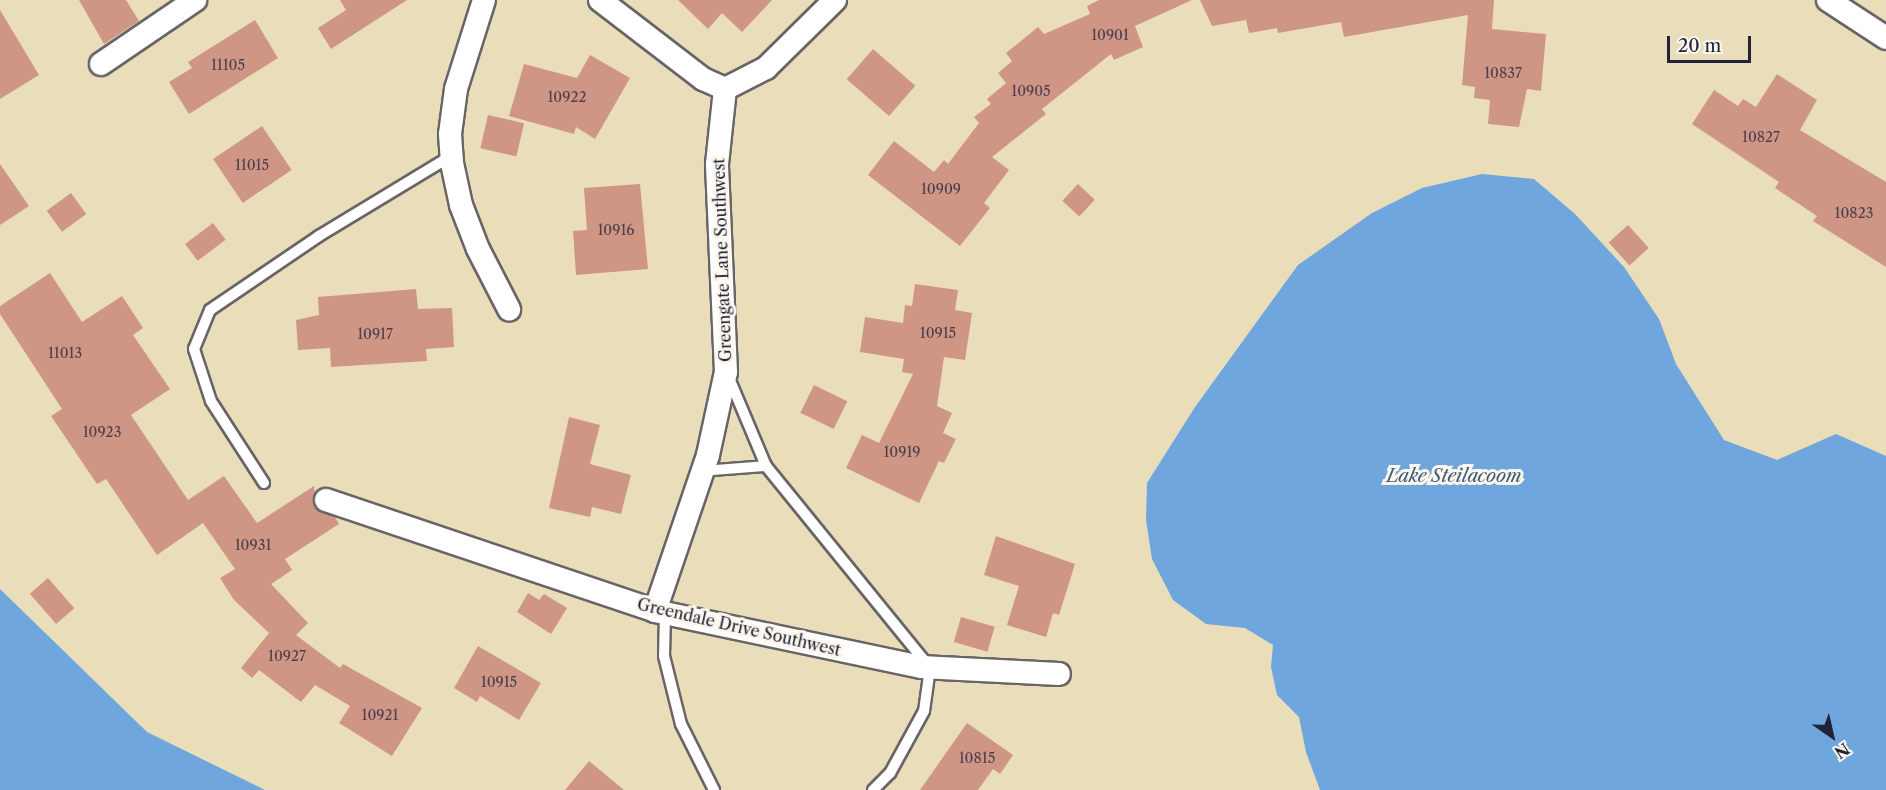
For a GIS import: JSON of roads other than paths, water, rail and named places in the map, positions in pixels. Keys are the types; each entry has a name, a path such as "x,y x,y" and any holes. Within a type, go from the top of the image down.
{"street":[{"path":"101,64 195,0"},
{"path":"484,0 456,89 451,156 461,205 509,309"},
{"path":"600,0 704,79 725,89 766,68 835,0"},
{"path":"1828,0 1886,38"},
{"name":"Greengate Lane Southwest","path":"660,612 700,471 708,456 726,372 717,164 725,89"},
{"name":"Greendale Drive Southwest","path":"326,500 660,612 930,668 1059,674"}],"lane":[{"path":"264,483 211,401 195,349 210,310 319,236 451,156"},
{"path":"726,372 766,465 930,668 924,711 890,773 873,790"},
{"path":"700,471 766,465"},
{"path":"660,612 663,656 681,724 714,790"}],"water":[{"name":"Lake Steilacoom","path":"1482,174 1534,179 1575,214 1624,267 1659,319 1676,364 1724,440 1777,460 1836,434 1886,456 1886,790 1320,790 1306,752 1299,717 1277,695 1271,667 1273,645 1245,628 1206,624 1173,600 1152,559 1146,520 1147,483 1195,407 1298,265 1372,213 1422,188"},
{"path":"0,589 147,732 265,790 0,790"}]}
